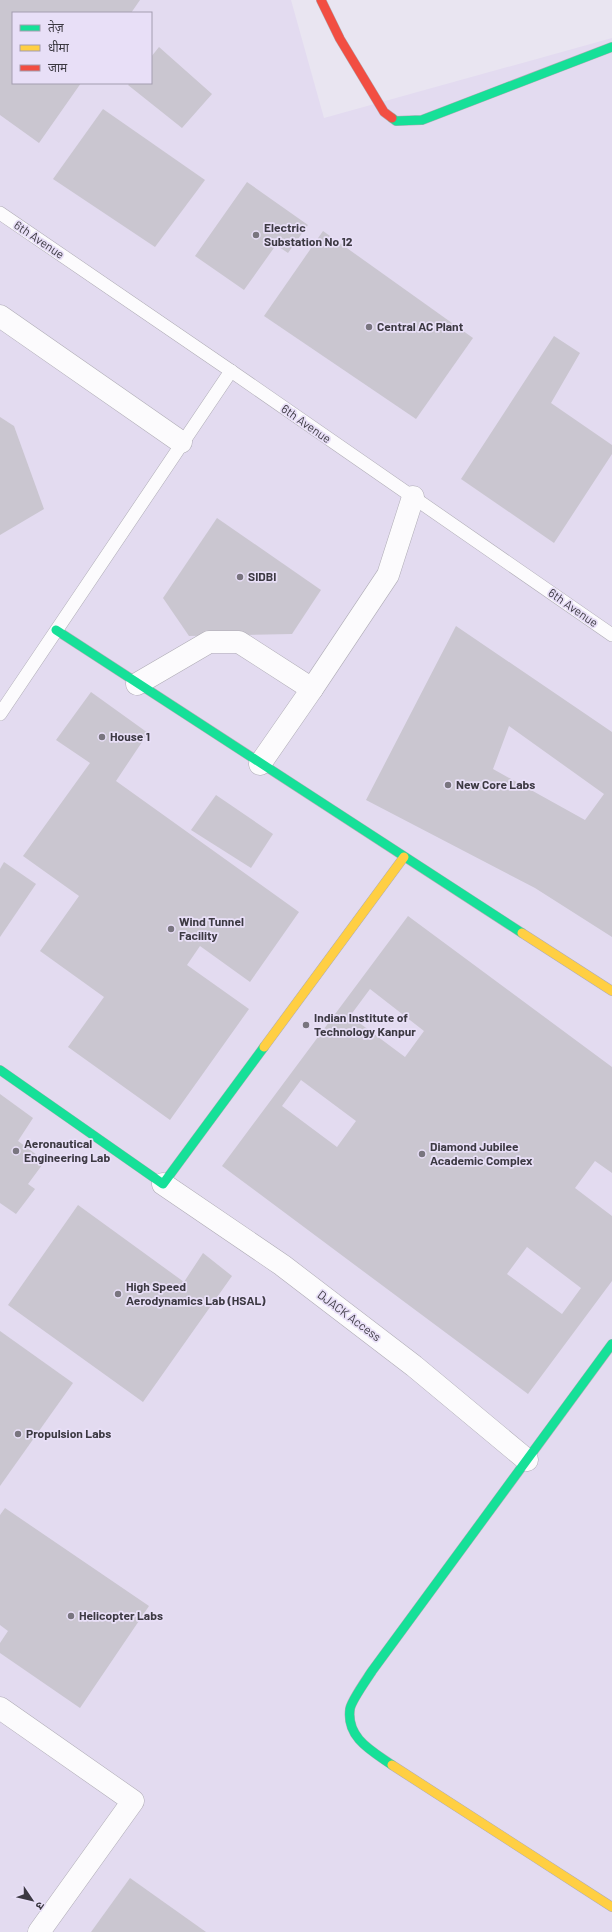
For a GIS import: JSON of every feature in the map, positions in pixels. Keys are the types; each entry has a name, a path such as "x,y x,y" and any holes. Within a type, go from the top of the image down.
{"street":[{"path":"321,0 340,40 384,112 396,121 422,120 612,47"},
{"path":"0,316 181,442"},
{"path":"260,764 388,575 413,497"},
{"path":"56,630 136,684 612,991"},
{"path":"136,684 209,642 239,642 312,689"},
{"path":"0,1070 163,1184 404,857"},
{"name":"DJACK Access","path":"163,1184 282,1265 326,1298 414,1366 527,1460"},
{"path":"612,1344 372,1672 350,1708 351,1730 368,1749 612,1907"},
{"path":"0,1708 133,1801 40,1932"}],"lane":[{"name":"6th Avenue","path":"1,217 231,371 612,635"},
{"path":"0,714 181,442 231,371"}],"shaded area":[{"name":"Indian Institute of Technology Kanpur","path":"0,0 291,0 324,118 612,38 612,1932 0,1932"}],"building":[{"path":"0,0 140,0 132,12 12,12 12,84 80,84 39,143 0,115"},
{"path":"159,47 212,94 182,128 128,85 152,84 152,56"},
{"path":"103,109 205,180 155,247 53,179"},
{"name":"Electric Substation No 12","path":"247,182 308,225 288,253 276,245 244,290 195,256"},
{"name":"Central AC Plant","path":"323,231 473,338 416,419 264,316"},
{"path":"554,336 580,353 551,403 612,445 612,454 554,543 461,479"},
{"path":"0,417 14,426 44,509 0,535"},
{"name":"SIDBI","path":"217,518 321,590 292,634 189,636 163,598"},
{"name":"New Core Labs","path":"456,626 612,732 612,937 535,888 366,800","holes":["509,726 604,794 585,820 493,769"]},
{"name":"Wind Tunnel Facility","path":"91,692 148,733 116,781 299,912 250,982 200,946 187,965 249,1009 170,1120 68,1047 104,997 40,951 79,896 23,856 90,763 56,740"},
{"path":"216,795 273,834 251,868 191,830"},
{"path":"4,862 36,884 0,937 0,869"},
{"name":"Diamond Jubilee Academic Complex","path":"408,916 612,1067 612,1173 595,1161 575,1188 612,1216 612,1281 528,1394 222,1166","holes":["370,989 424,1031 405,1057 350,1016","301,1080 356,1121 337,1147 282,1106","527,1247 581,1288 562,1314 507,1274"]},
{"name":"Aeronautical Engineering Lab","path":"0,1094 33,1118 18,1141 45,1161 28,1184 35,1189 16,1214 0,1203"},
{"name":"High Speed Aerodynamics Lab (HSAL)","path":"78,1205 184,1282 203,1253 232,1276 143,1402 8,1305"},
{"name":"Propulsion Labs","path":"0,1331 73,1383 0,1486"},
{"name":"Helicopter Labs","path":"5,1508 149,1606 80,1708 0,1653 0,1643 8,1631 0,1625 0,1515"},
{"path":"130,1878 206,1932 91,1932"}],"traffic: fast":[{"path":"392,118 396,121 422,120 612,47"},
{"path":"56,630 522,933"},
{"path":"0,1070 163,1184 264,1047"},
{"path":"392,1765 369,1749 356,1736 350,1719 350,1709 353,1701 372,1671 612,1344"}],"traffic: slow":[{"path":"264,1047 404,857"},
{"path":"522,933 612,991"},
{"path":"392,1765 612,1907"}],"traffic: jam":[{"path":"321,0 340,39 384,112 392,118"}],"place":[{"name":"Electric Substation No 12","path":"256,235"},
{"name":"Central AC Plant","path":"369,327"},
{"name":"SIDBI","path":"240,577"},
{"name":"House 1","path":"102,737"},
{"name":"New Core Labs","path":"448,785"},
{"name":"Wind Tunnel Facility","path":"171,929"},
{"name":"Indian Institute of Technology Kanpur","path":"306,1025"},
{"name":"Aeronautical Engineering Lab","path":"16,1151"},
{"name":"Diamond Jubilee Academic Complex","path":"422,1154"},
{"name":"High Speed Aerodynamics Lab (HSAL)","path":"118,1294"},
{"name":"Propulsion Labs","path":"18,1434"},
{"name":"Helicopter Labs","path":"71,1616"}]}
